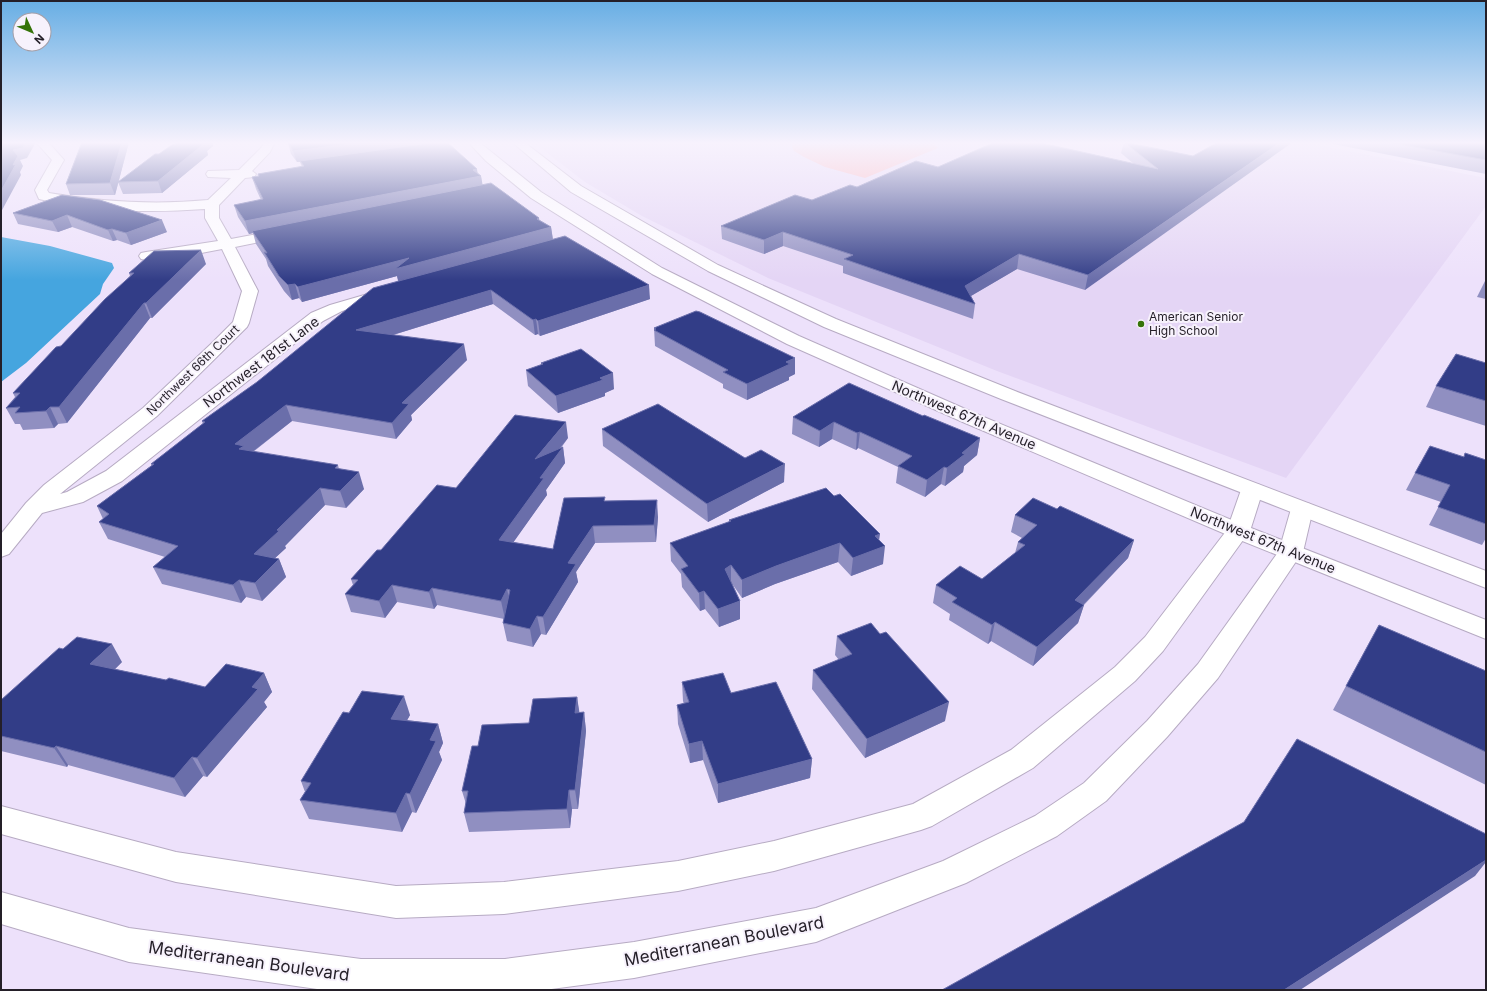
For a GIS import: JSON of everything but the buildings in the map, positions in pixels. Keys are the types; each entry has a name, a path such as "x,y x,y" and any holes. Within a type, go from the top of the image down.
{"street":[{"path":"42,188 41,190 44,196 86,203 135,207 212,204 228,188"},
{"name":"Northwest 67th Avenue","path":"528,188 657,271 793,340 972,419 1238,531 1486,630"},
{"path":"576,188 713,268 830,323 1252,490 1486,580"},
{"name":"Northwest 66th Court","path":"34,508 80,466 150,412 241,323 250,291 227,244 212,218 212,204"},
{"path":"146,256 227,244 296,231"},
{"name":"Northwest 181st Lane","path":"34,508 75,497 114,476 317,317 336,308 401,289"},
{"path":"1,820 176,867 396,902 504,898 678,876 774,856 921,816 1022,759 1125,674 1154,644 1238,531 1252,490"},
{"path":"1,549 34,508"},
{"name":"Mediterranean Boulevard","path":"1,908 129,944 361,977 505,977 642,959 816,925 954,872 1046,826 1095,792 1157,730 1208,671 1291,552 1302,509"}],"shaded area":[{"name":"American Senior High School","path":"595,188 1486,188 1486,206 1286,478 997,371 768,278 642,216"}],"water":[{"path":"1,237 50,246 112,263 114,268 103,284 100,294 26,363 1,382"}],"place":[{"name":"American Senior High School","path":"1141,324"}]}
